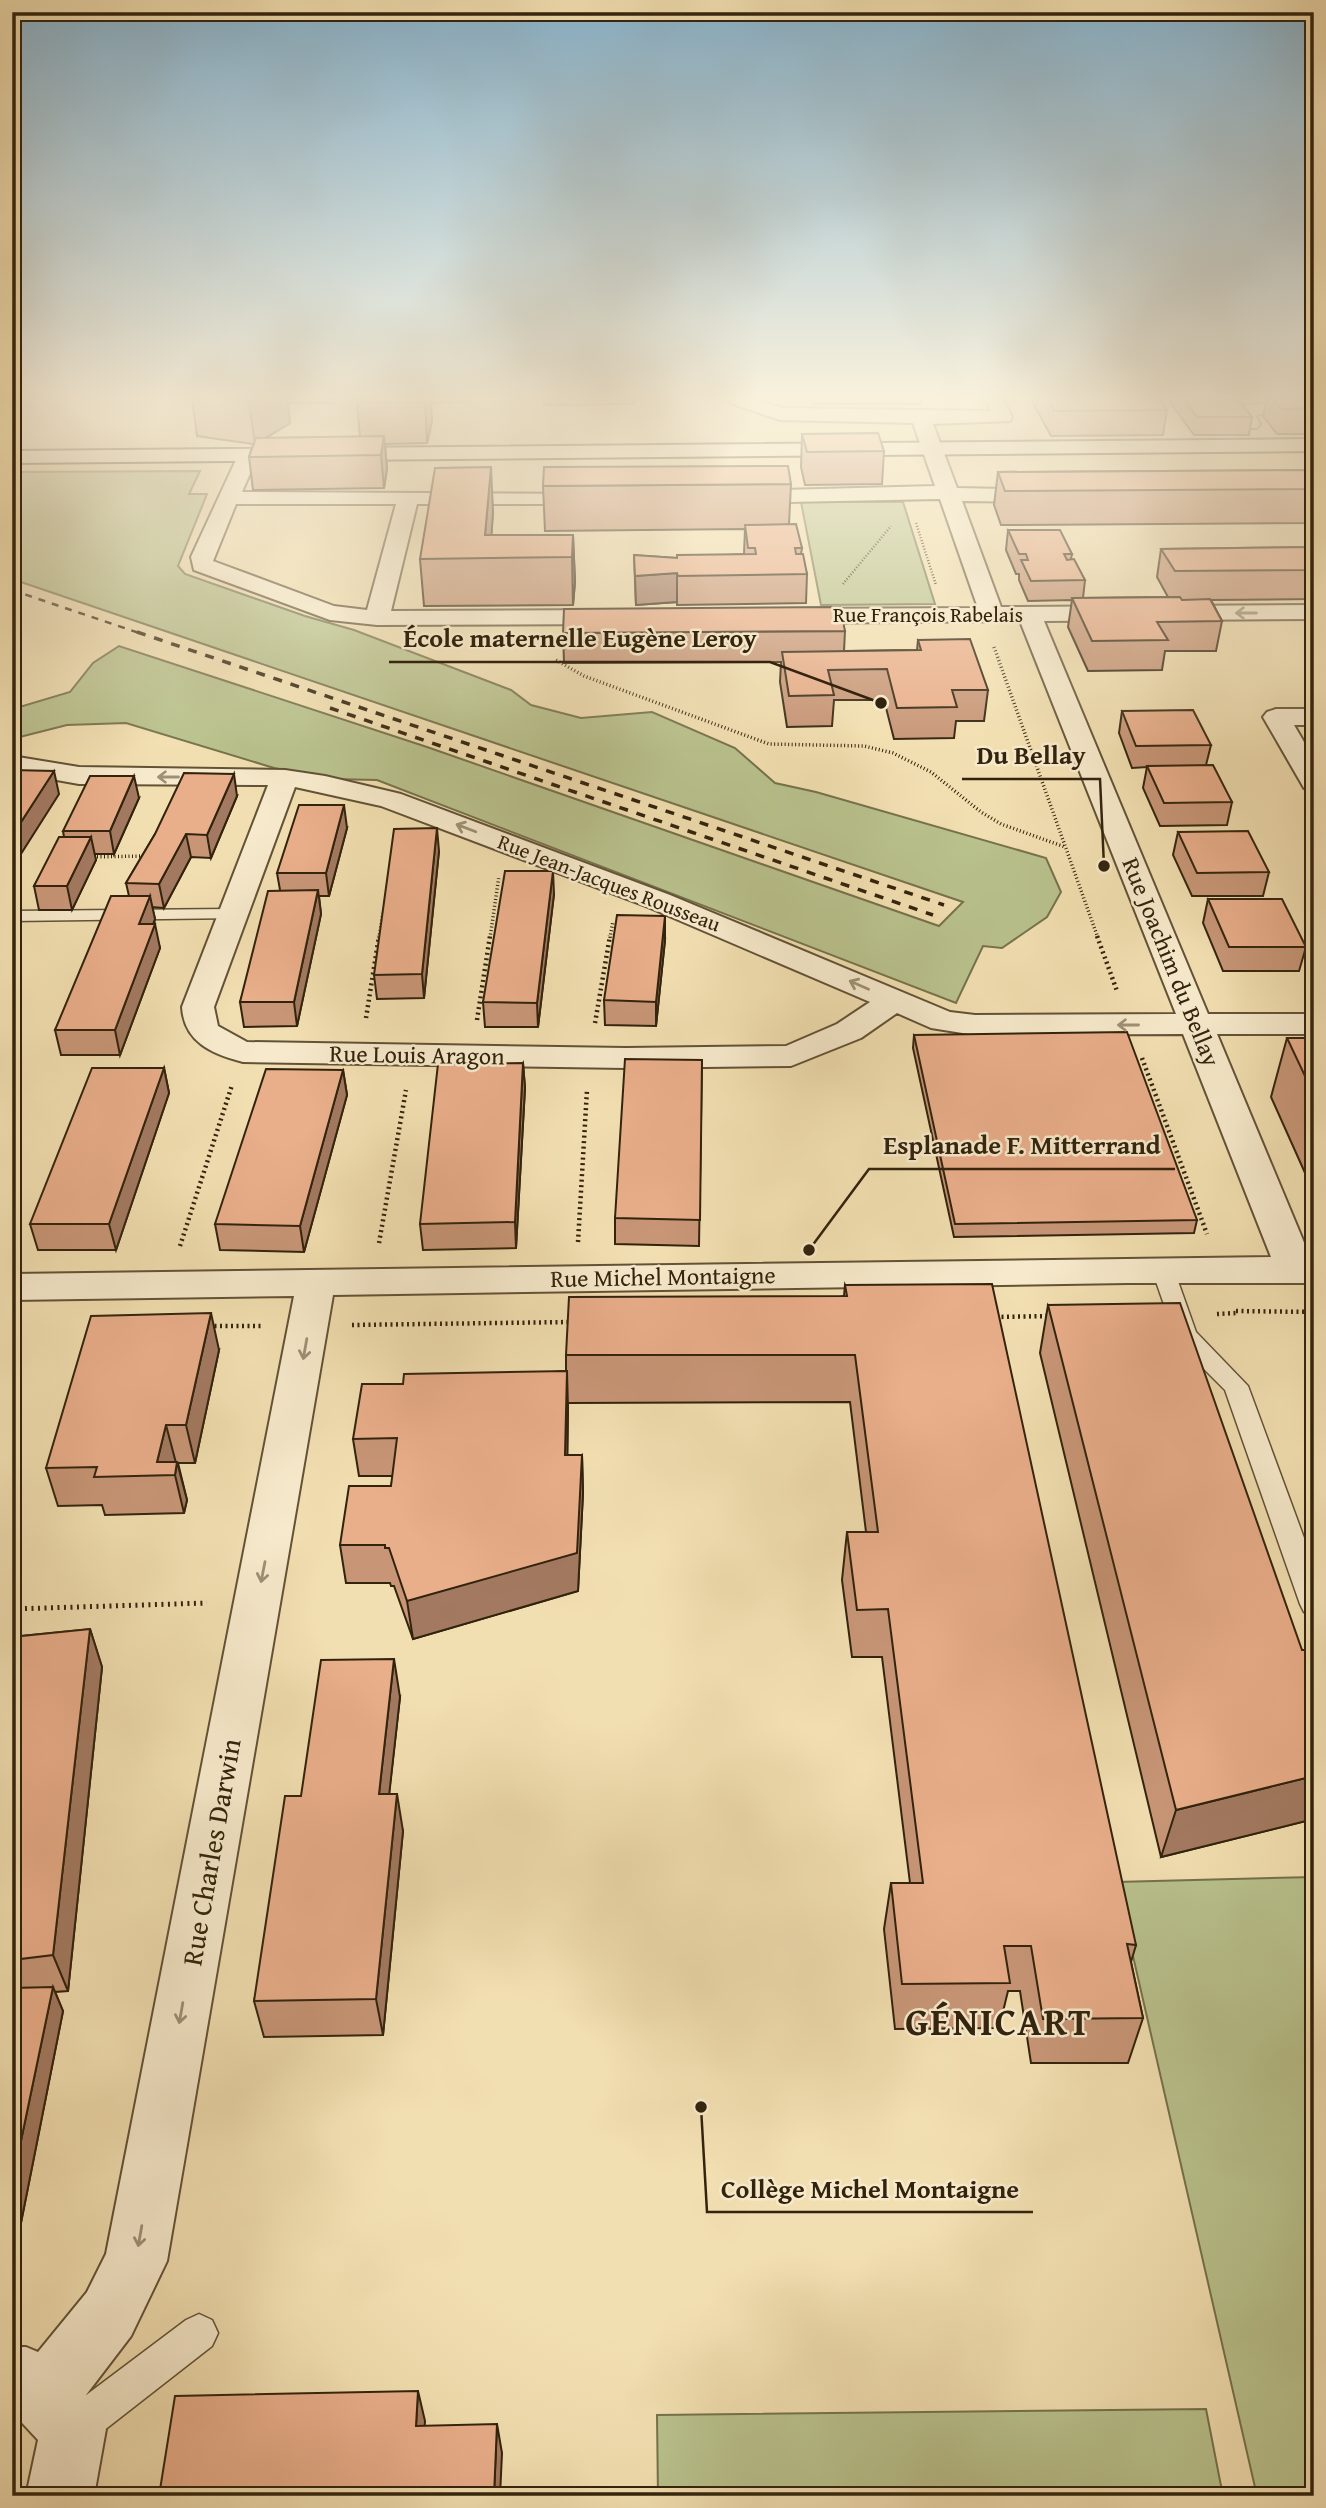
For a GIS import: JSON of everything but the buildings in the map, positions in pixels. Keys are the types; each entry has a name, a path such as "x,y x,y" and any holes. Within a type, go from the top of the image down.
{"street":[{"path":"220,516 202,556 202,565 330,613 377,618 642,617"},
{"path":"377,618 403,516"},
{"path":"956,516 992,614"},
{"name":"Rue François Rabelais","path":"764,616 1314,612"},
{"name":"Rue Joachim du Bellay","path":"1029,614 1196,1024 1305,1270"},
{"path":"1314,717 1276,717 1314,782"},
{"name":"Rue Jean-Jacques Rousseau","path":"12,764 91,776 285,778 345,788 391,800 619,886 943,1021 956,1024 1314,1024"},
{"name":"Rue Louis Aragon","path":"285,778 198,1007 198,1023 211,1039 243,1052 589,1057 791,1056 849,1031 893,1000"},
{"name":"Rue Michel Montaigne","path":"12,1287 168,1284 312,1304 366,1280 1305,1270"},
{"name":"Rue Charles Darwin","path":"43,2402 109,2314 135,2261 312,1304"},
{"path":"43,2402 60,2496"}],"lane":[{"path":"12,916 232,914"},
{"path":"1163,1270 1185,1336 1236,1386 1314,1604"},
{"path":"43,2402 199,2333"}],"path":[{"path":"818,615 894,516"},
{"path":"914,516 949,628 987,628 1237,1313"},
{"path":"556,660 584,676 769,744 864,746 893,753 932,772 972,806 1001,824 1065,847"},
{"path":"472,1055 505,842"},
{"path":"88,858 153,856 123,915"},
{"path":"576,1278 589,1057 619,886"},
{"path":"361,1054 383,909"},
{"path":"168,1284 243,1052"},
{"path":"366,1280 377,1252 412,1054"},
{"path":"200,1326 312,1304 575,1322"},
{"path":"1177,1314 1314,1312"},
{"path":"989,1317 1058,1316"},
{"path":"12,1609 257,1602"}],"green space":[{"path":"12,516 198,516 178,566 185,574 305,616 354,630 511,690 531,705 581,718 652,712 735,748 775,783 816,792 1046,858 1061,892 1047,917 1002,948 983,946 956,1003 377,780 330,779 274,768 126,723 67,725 12,739 12,706 23,706 70,692 93,663 119,646 427,747 939,926 963,902 12,579"},
{"path":"804,516 907,516 935,604 821,605"},
{"path":"1314,1877 1314,2496 1257,2496 1116,1882"},
{"path":"1206,2409 1223,2496 658,2496 657,2415"}],"railway":[{"path":"12,590 142,634"},
{"path":"137,632 944,905"},
{"path":"330,708 933,915"}],"place":[{"name":"École maternelle Eugène Leroy","path":"881,703"},
{"name":"Du Bellay","path":"1104,866"},
{"name":"Esplanade F. Mitterrand","path":"809,1250"},
{"name":"Collège Michel Montaigne","path":"701,2107"}],"district":[{"name":"GÉNICART","path":"999,2022"}]}
